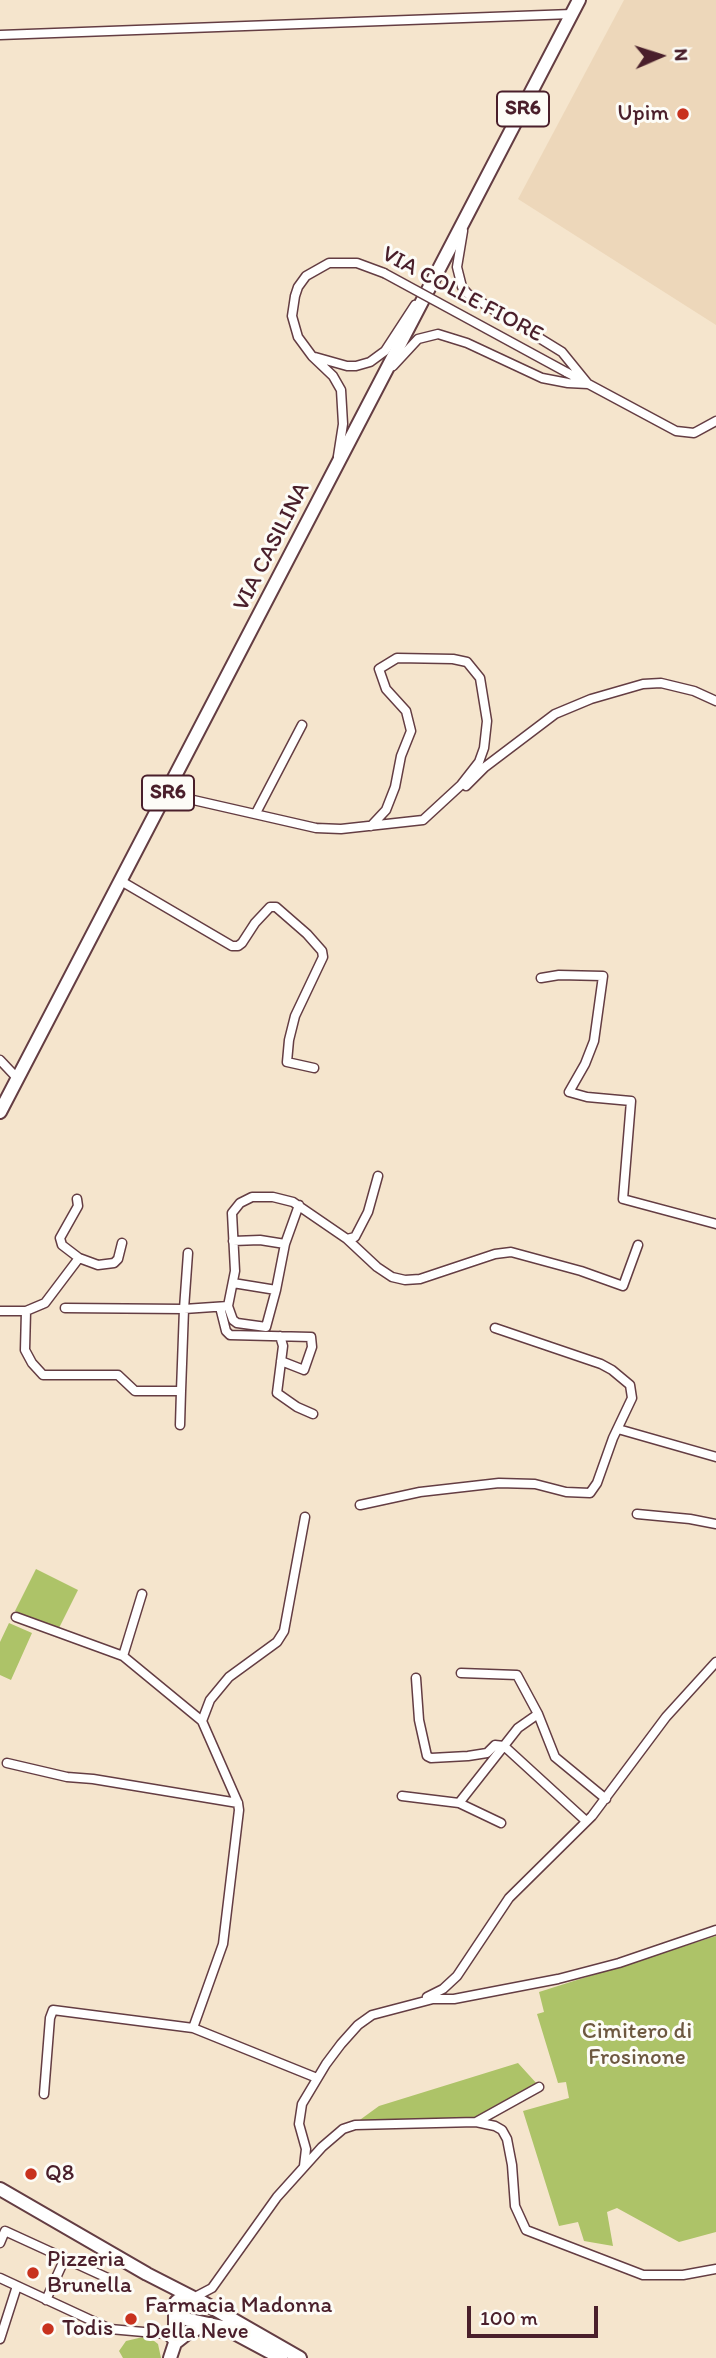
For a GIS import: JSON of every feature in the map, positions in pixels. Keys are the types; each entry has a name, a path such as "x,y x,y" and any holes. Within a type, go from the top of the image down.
{"main road":[{"name":"VIA CASILINA","path":"0,1112 579,0"},
{"path":"0,2189 192,2298 220,2320 281,2358"},
{"path":"147,2274 164,2288 176,2315 186,2320 220,2320 300,2358"},
{"path":"170,2358 178,2299 192,2298"},
{"path":"171,2339 220,2320"}],"street":[{"path":"0,35 572,14"},
{"path":"466,218 457,267 459,278 468,294 562,352 588,384"},
{"name":"VIA COLLE FIORE","path":"334,472 342,432 342,397 338,382 312,356 298,337 292,316 298,287 306,276 329,263 345,261 370,266 676,431 694,433 716,421"},
{"path":"312,356 347,366 370,362 385,351 433,279"},
{"path":"381,380 418,340 438,334 467,343 542,378 588,384"},
{"path":"167,794 316,828 341,829 423,820 456,790 479,762 484,748 487,721 480,678 467,662 434,658 397,658 379,669 386,689 406,711 411,731 401,756 396,787 386,810 371,825"},
{"path":"456,790 464,787 485,767 555,714 590,699 643,684 661,683 686,688 716,701"},
{"path":"256,813 302,726"},
{"path":"121,881 232,946 242,943 270,907 276,907 307,934 322,951 323,957 295,1016 287,1062 314,1068"},
{"path":"541,978 559,975 603,976 594,1041 569,1092 587,1097 631,1101 623,1199 716,1224"},
{"path":"0,1060 18,1078"},
{"path":"347,1240 355,1237 368,1212 378,1176"},
{"path":"281,1360 304,1370 313,1347 311,1337 230,1335 226,1331 224,1307 235,1271 232,1213 240,1203 252,1197 273,1197 299,1205 347,1240 377,1267 392,1277 405,1280 419,1279 495,1254 511,1252 568,1267 623,1286 638,1245"},
{"path":"77,1199 78,1206 61,1238 62,1245 79,1258 98,1265 114,1263 118,1259 122,1243"},
{"path":"224,1307 233,1321 265,1327 285,1244 299,1205"},
{"path":"233,1241 260,1240 285,1244"},
{"path":"180,1425 188,1253"},
{"path":"0,1311 26,1311 46,1303 79,1258"},
{"path":"233,1283 276,1290"},
{"path":"65,1308 224,1307"},
{"path":"26,1311 25,1350 43,1375 118,1375 135,1391 181,1391"},
{"path":"360,1505 420,1492 499,1483 535,1484 566,1492 590,1493 597,1483 633,1391 624,1380 601,1364 495,1328"},
{"path":"280,1336 283,1346 277,1393 313,1414"},
{"path":"618,1429 716,1457"},
{"path":"637,1514 672,1516 716,1524"},
{"path":"201,1721 210,1700 229,1677 277,1642 284,1631 305,1517"},
{"path":"123,1656 142,1594"},
{"path":"16,1617 123,1656 201,1721 238,1802 223,1944 193,2028"},
{"path":"416,2003 443,1989 457,1976 509,1898 606,1799 666,1717 716,1662"},
{"path":"461,1673 517,1675 538,1714 555,1757 606,1799"},
{"path":"416,1678 419,1720 427,1756 468,1756 487,1752 495,1745 504,1746 586,1821"},
{"path":"459,1803 517,1728 538,1714"},
{"path":"7,1763 67,1777 238,1802"},
{"path":"402,1796 459,1803 500,1823"},
{"path":"303,2169 306,2149 300,2131 299,2113 326,2064 358,2025 372,2015 433,1999 512,1989 558,1979 619,1963 716,1930"},
{"path":"44,2094 50,2018 53,2010 193,2028 317,2078"},
{"path":"477,2122 539,2087"},
{"path":"192,2298 206,2292 219,2279 277,2197 322,2147 343,2129 355,2125 477,2122 502,2130 507,2139 512,2165 515,2206 526,2230 643,2275 683,2275 716,2269"},
{"path":"0,2243 5,2231 112,2280"},
{"path":"46,2300 65,2258"},
{"path":"0,2278 110,2329 171,2339"},
{"path":"219,2279 213,2300 220,2320"},
{"path":"0,2339 17,2287"}],"shaded area":[{"path":"624,0 716,0 716,325 518,199"}],"green space":[{"path":"36,1569 78,1590 57,1632 15,1611"},
{"path":"9,1623 32,1633 11,1680 0,1675 0,1642"},
{"name":"Cimitero di Frosinone","path":"716,1936 716,2232 679,2242 617,2208 607,2212 613,2246 584,2241 578,2222 559,2226 523,2111 569,2098 566,2082 558,2083 537,2014 544,2012 539,1992"},
{"path":"518,2063 538,2085 475,2119 357,2122 379,2106"},
{"path":"149,2337 158,2344 161,2358 123,2358 119,2351 126,2341"}],"place":[{"name":"Upim","path":"683,114"},
{"name":"Q8","path":"31,2174"},
{"name":"Pizzeria Brunella","path":"33,2273"},
{"name":"Farmacia Madonna Della Neve","path":"131,2319"},
{"name":"Todis","path":"48,2329"}]}
